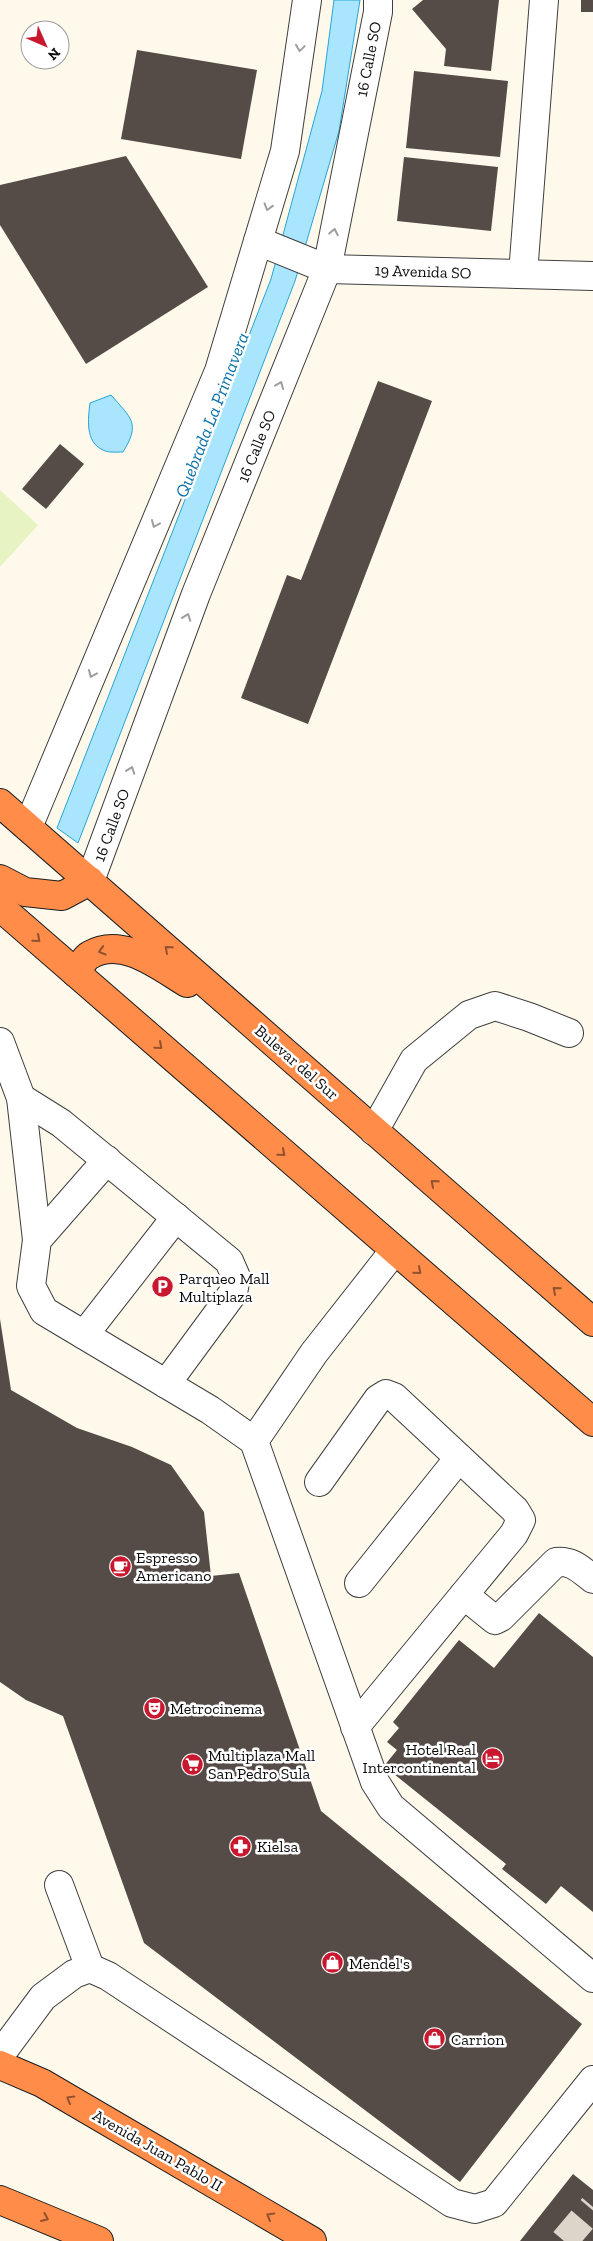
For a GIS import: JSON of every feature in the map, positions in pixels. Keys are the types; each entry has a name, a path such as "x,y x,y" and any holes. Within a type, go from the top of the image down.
{"highway":[{"name":"Bulevar del Sur","path":"0,802 593,1322"},
{"path":"0,879 25,892 62,896 90,881"},
{"path":"0,907 593,1422"},
{"path":"76,973 89,955 113,948 145,958 252,1023"},
{"name":"Avenida Juan Pablo II","path":"0,2065 42,2082 312,2241"},
{"path":"0,2200 99,2241"}],"street":[{"path":"28,827 219,370 261,242 285,151 307,0"},
{"name":"16 Calle SO","path":"90,881 196,594 323,267 378,12 378,0"},
{"path":"523,274 544,0"},
{"name":"19 Avenida SO","path":"261,242 323,267 593,276"},
{"path":"374,1130 414,1060 469,1015 495,1006 569,1033"},
{"path":"0,1042 21,1098 37,1240 31,1286 44,1311 210,1410 254,1441 375,1782 391,1807 593,1978"},
{"path":"21,1098 61,1123 229,1261 236,1277 233,1293 166,1384"},
{"path":"37,1240 107,1160"},
{"path":"84,1335 176,1216"},
{"path":"254,1441 314,1353 394,1251"},
{"path":"320,1482 378,1399 386,1394 394,1397 460,1458 515,1510 521,1520 514,1534 355,1727"},
{"path":"359,1583 460,1458"},
{"path":"464,1595 495,1620 501,1617 556,1562 565,1561 572,1563 593,1579"},
{"path":"59,1885 90,1968"},
{"path":"0,2055 43,1997 74,1974 90,1968 108,1976 452,2203 475,2209 494,2203 593,2080"}],"green space":[{"path":"0,490 38,525 0,567"}],"water":[{"path":"334,0 360,0 339,131 295,281 78,843 57,828 271,279 322,91"},
{"path":"111,395 131,421 132,434 123,452 107,452 97,446 90,436 90,403"}],"building":[{"path":"423,0 499,0 491,71 444,66 446,49 412,9"},
{"path":"581,0 593,0 593,12 581,12"},
{"path":"137,50 257,70 241,159 121,139"},
{"path":"414,71 508,81 500,157 406,148"},
{"path":"126,156 208,287 86,364 0,225 0,185"},
{"path":"404,157 498,167 491,231 397,221"},
{"path":"378,381 432,401 308,724 241,698 287,575 301,580"},
{"path":"60,444 84,464 46,509 22,489"},
{"name":"Multiplaza Mall San Pedro Sula","path":"0,1319 11,1390 77,1428 132,1447 171,1465 204,1512 211,1576 239,1573 321,1811 582,2024 460,2182 144,1943 63,1716 26,1700 0,1682"},
{"name":"Hotel Real Intercontinental","path":"539,1613 593,1657 593,1912 561,1886 546,1904 502,1869 506,1864 384,1766 397,1750 387,1742 399,1728 393,1722 459,1640 494,1668"},
{"path":"573,2174 593,2190 593,2241 520,2241"}],"tunnel":[{"path":"564,2241 593,2207"}],"place":[{"name":"Parqueo Mall Multiplaza","path":"163,1287"},
{"name":"Espresso Americano","path":"120,1566"},
{"name":"Metrocinema","path":"154,1708"},
{"name":"Hotel Real Intercontinental","path":"492,1758"},
{"name":"Multiplaza Mall San Pedro Sula","path":"192,1764"},
{"name":"Kielsa","path":"241,1846"},
{"name":"Mendel's","path":"333,1963"},
{"name":"Carrion","path":"435,2039"}],"water label":[{"name":"Quebrada La Primavera","path":"212,415"}]}
